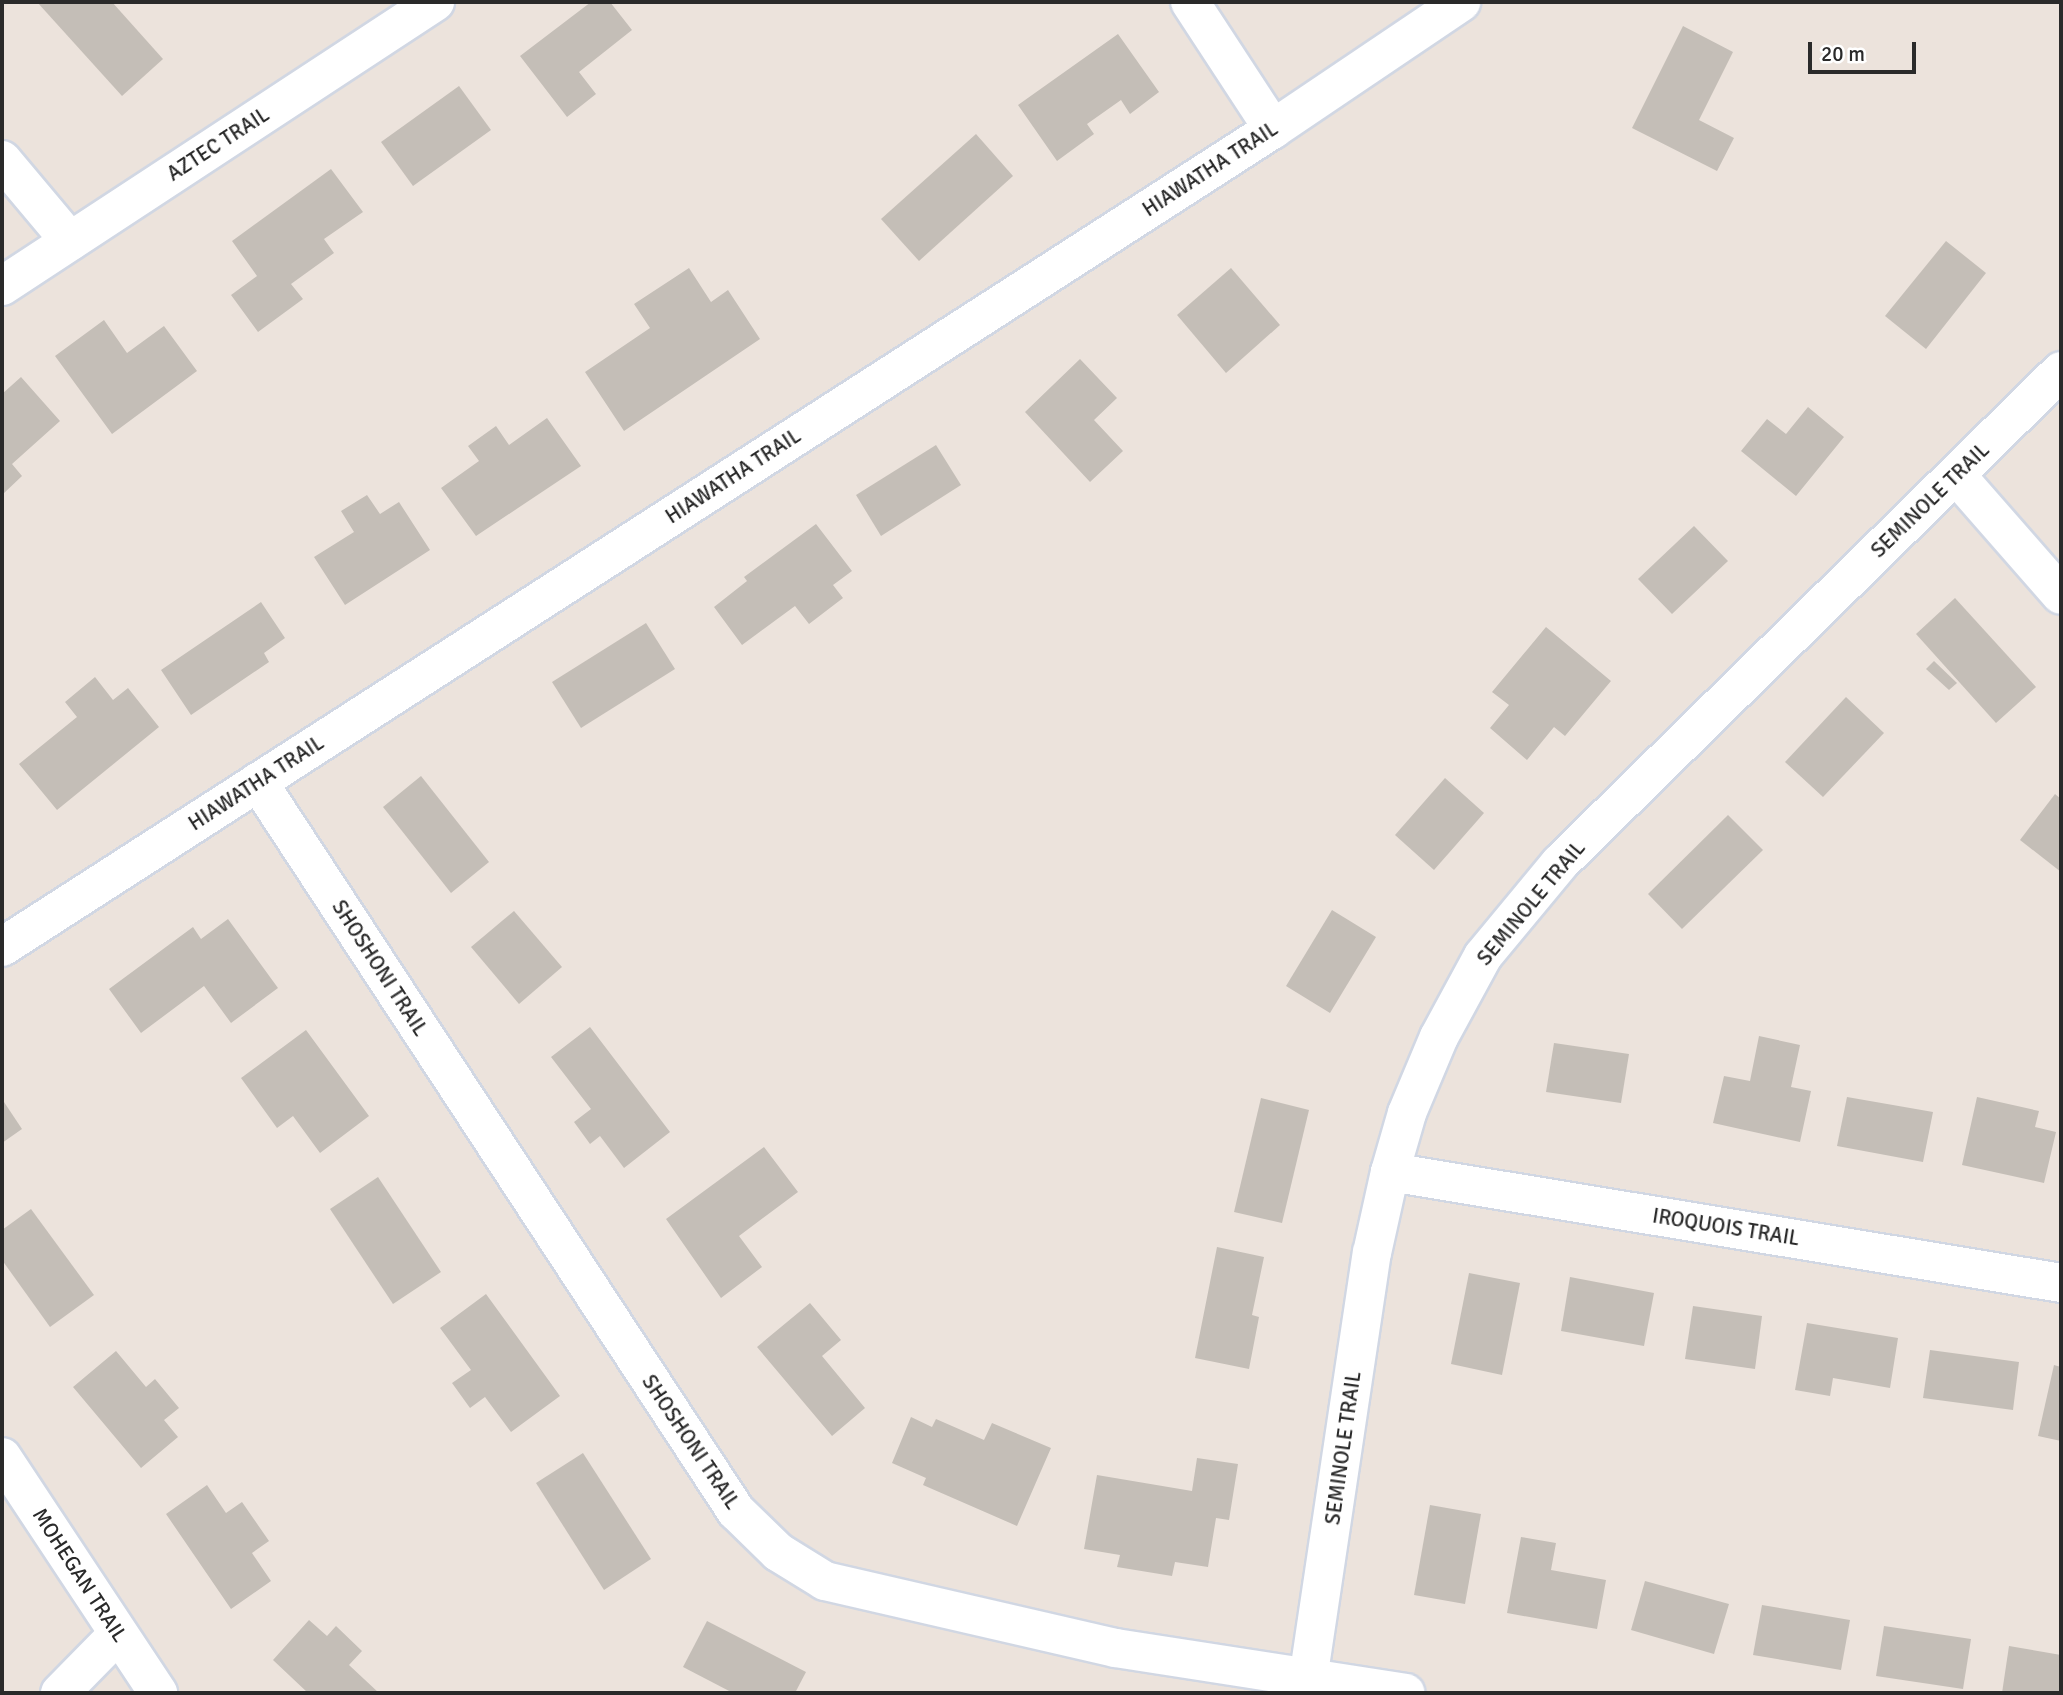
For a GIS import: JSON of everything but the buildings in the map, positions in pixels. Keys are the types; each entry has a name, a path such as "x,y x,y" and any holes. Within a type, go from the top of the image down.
{"street":[{"name":"AZTEC TRAIL","path":"2,286 435,2"},
{"path":"1190,2 1273,129"},
{"name":"HIAWATHA TRAIL","path":"2,947 1273,129 1461,2"},
{"path":"2,160 70,241"},
{"name":"SEMINOLE TRAIL","path":"1307,1686 1372,1253 1390,1172 1407,1113 1439,1037 1483,956 1560,863 2061,371"},
{"path":"1956,474 2061,595"},
{"name":"SHOSHONI TRAIL","path":"258,782 736,1511 778,1552 838,1584 1115,1648 1307,1686 1406,1693"},
{"name":"IROQUOIS TRAIL","path":"1390,1172 2061,1283"},
{"name":"MOHEGAN TRAIL","path":"2,1457 158,1693"},
{"path":"60,1693 118,1634"}]}
